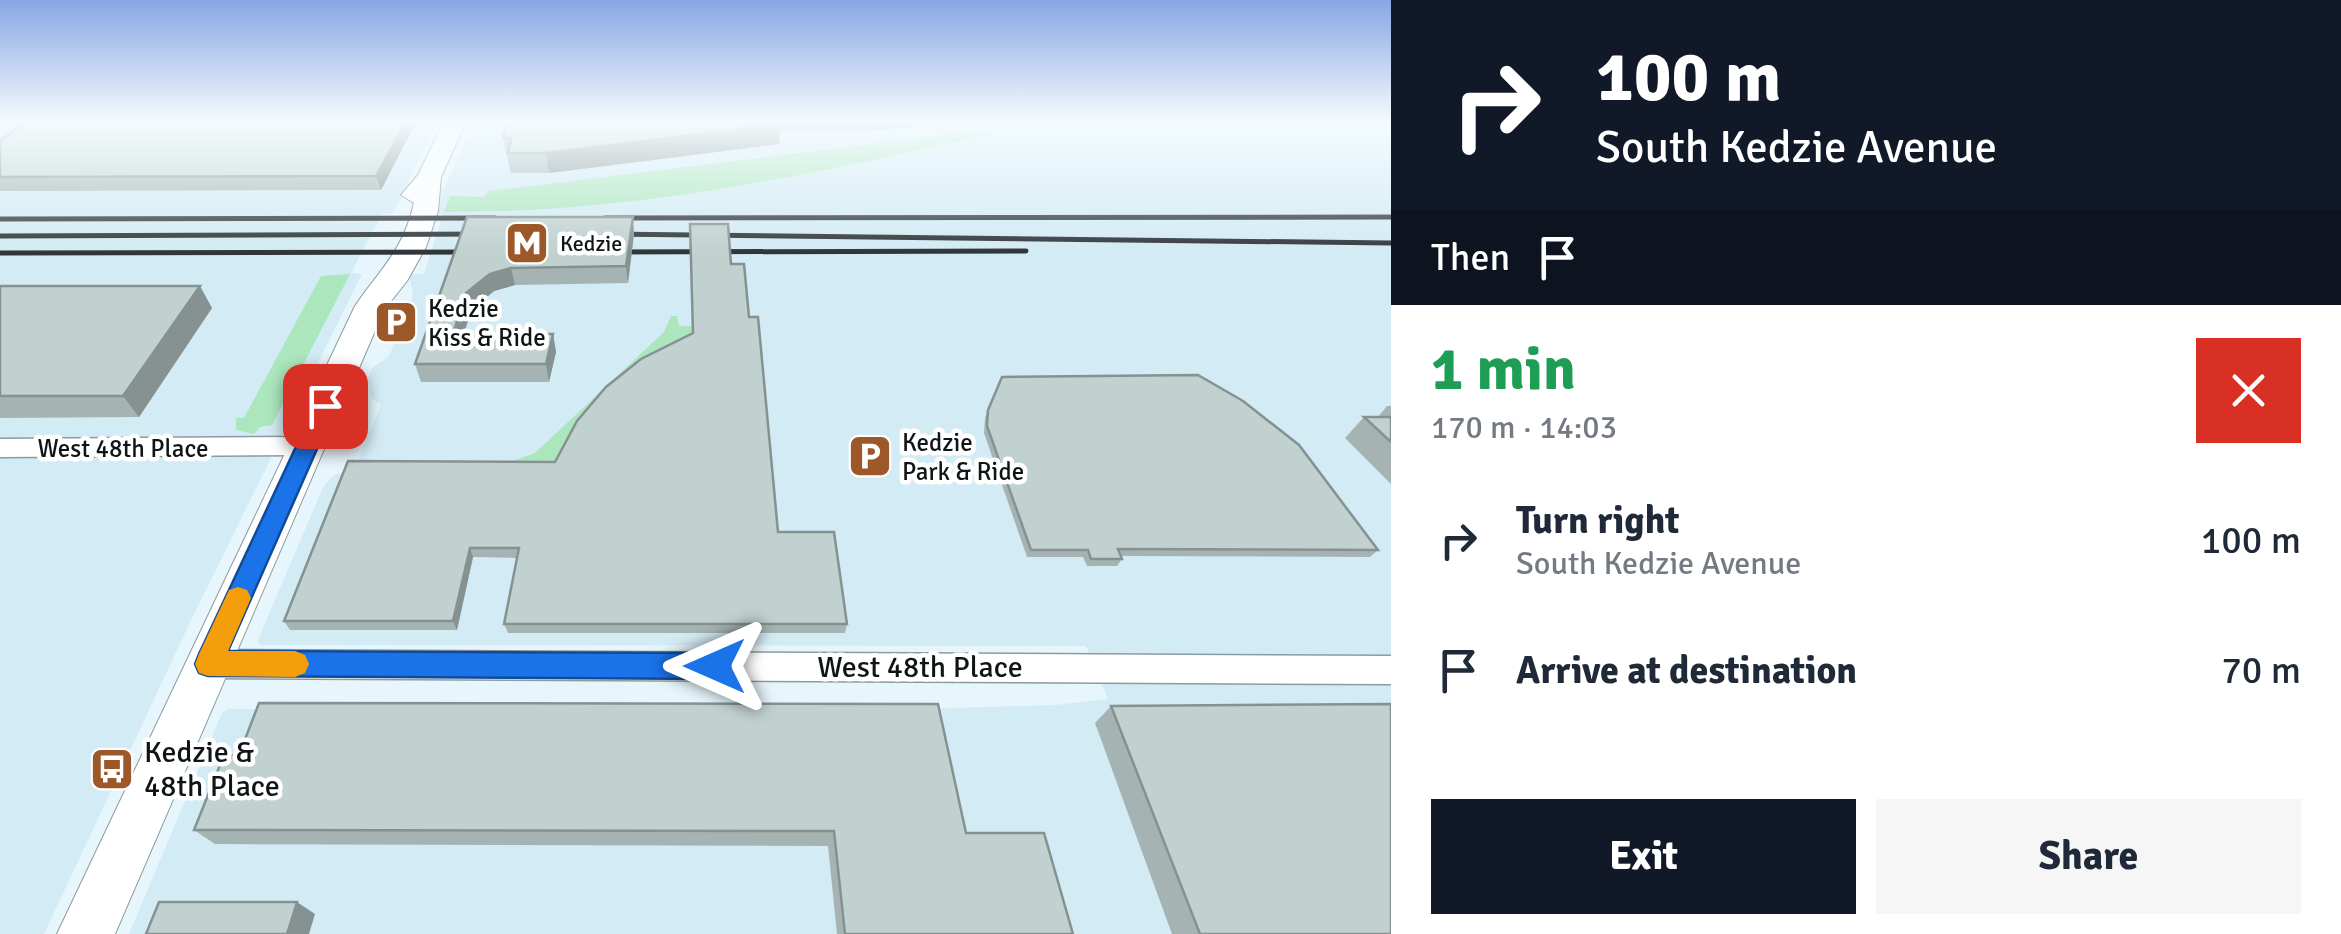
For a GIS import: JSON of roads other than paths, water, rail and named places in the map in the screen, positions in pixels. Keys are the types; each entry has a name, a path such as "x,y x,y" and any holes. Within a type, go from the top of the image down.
{"main road":[{"path":"86,934 370,306 392,288 430,199 430,177 435,166"}],"street":[{"name":"West 48th Place","path":"0,448 307,446"},
{"name":"West 48th Place","path":"208,664 1391,670"}],"railway":[{"path":"605,218 1391,217"},
{"path":"0,219 495,218"},
{"path":"0,236 486,234"},
{"path":"606,234 1391,243"},
{"path":"606,252 1026,251"},
{"path":"0,253 481,252"}],"place":[{"name":"Kedzie","path":"527,243"},
{"name":"Kedzie Kiss & Ride","path":"396,322"},
{"name":"Kedzie Park & Ride","path":"870,456"},
{"name":"Kedzie & 48th Place","path":"112,769"}]}
